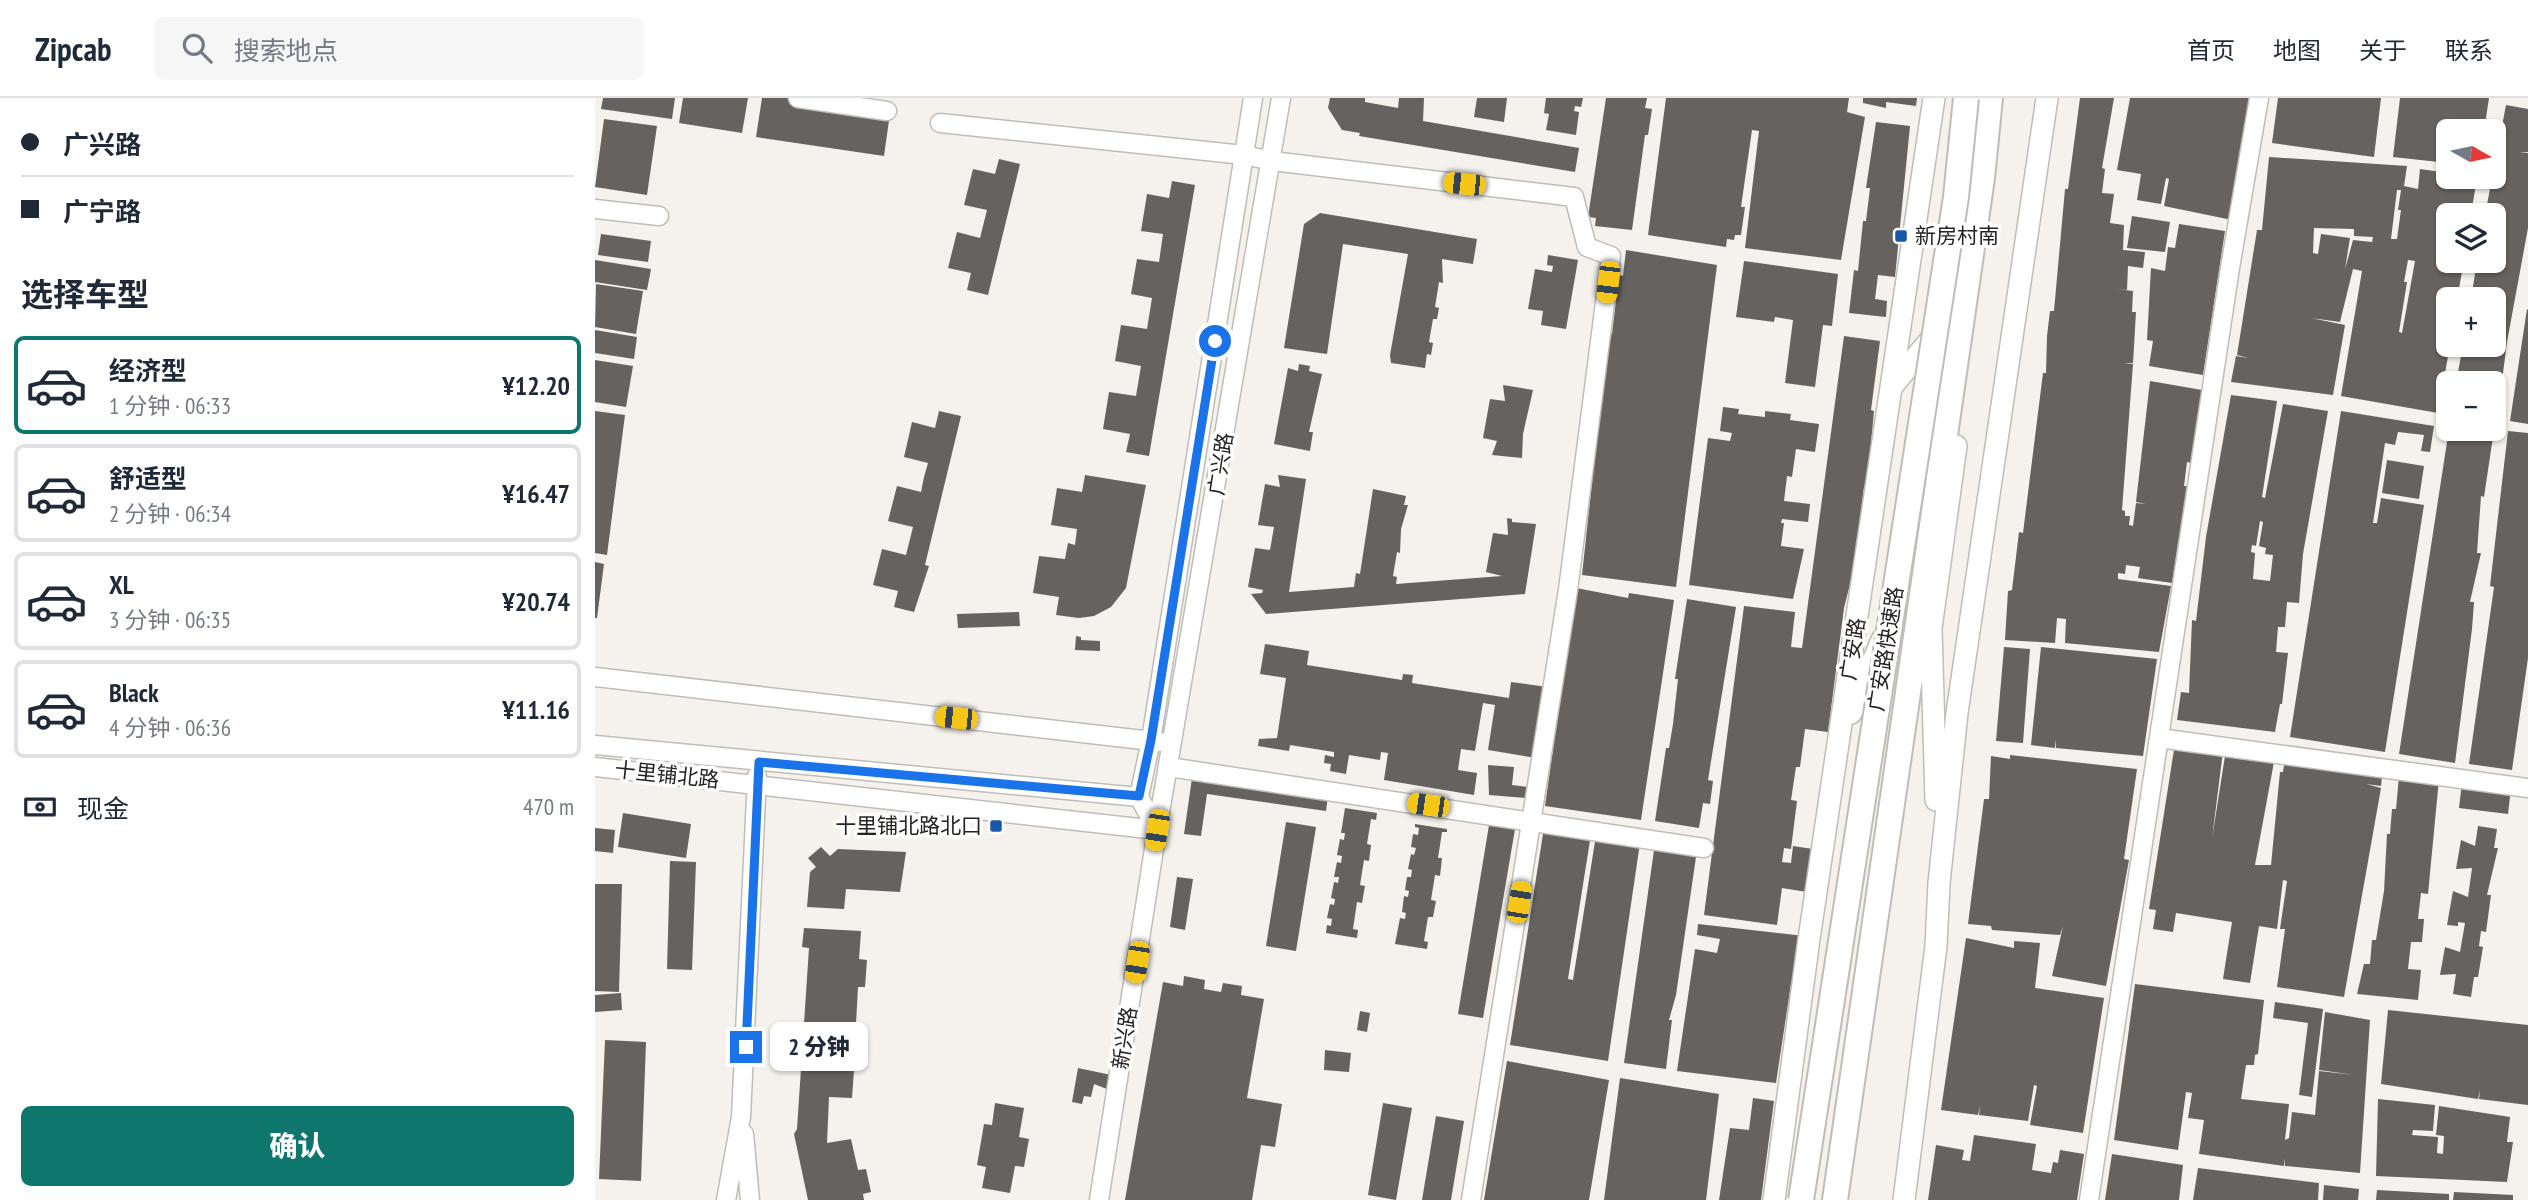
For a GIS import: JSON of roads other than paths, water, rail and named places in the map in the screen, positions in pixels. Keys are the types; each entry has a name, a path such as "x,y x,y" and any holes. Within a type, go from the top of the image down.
{"highway":[{"name":"广安路快速路","path":"1801,1200 1956,197 1966,98"},
{"name":"广安路快速路","path":"1835,1200 1982,178 1990,98"}],"main road":[{"name":"广安路","path":"1774,1200 1934,98"},
{"path":"1839,743 1905,586 1975,98"},
{"path":"1939,883 1931,628 2001,98"},
{"path":"1904,1200 1936,946 1939,883 1957,713 2047,98"},
{"path":"1893,386 1943,325"}],"street":[{"path":"798,98 887,111"},
{"name":"广兴路","path":"1139,796 1151,740 1253,98"},
{"name":"广兴路","path":"1157,830 1174,745 1281,98"},
{"path":"2089,1200 2230,268 2259,98"},
{"path":"940,123 1244,155 1272,161 1574,197 1587,247 1611,256 1568,590 1471,1200"},
{"path":"595,209 659,216"},
{"path":"595,677 1151,740 1174,745"},
{"path":"2159,738 2528,788"},
{"name":"十里铺北路","path":"595,745 1139,796"},
{"path":"726,1200 741,1116 759,762"},
{"name":"十里铺北路","path":"595,766 1157,830"},
{"path":"1169,767 1704,848"},
{"path":"1139,796 1157,830"},
{"name":"新兴路","path":"1099,1200 1157,830"},
{"path":"741,1116 750,1200"}],"place":[{"name":"新房村南","path":"1901,236"},
{"name":"十里铺北路北口","path":"996,826"}]}
